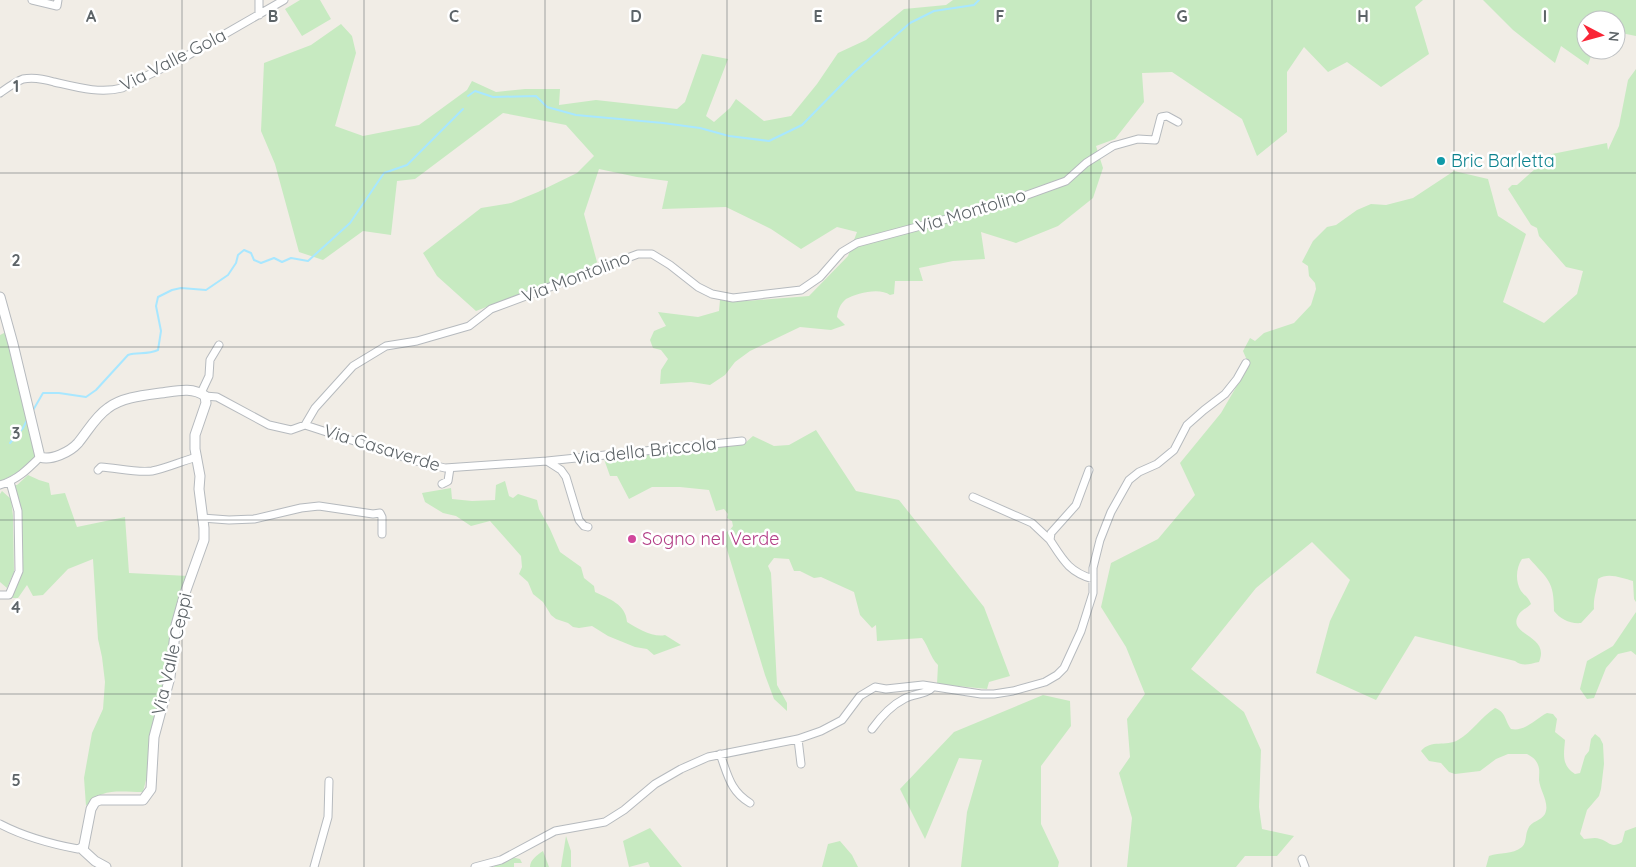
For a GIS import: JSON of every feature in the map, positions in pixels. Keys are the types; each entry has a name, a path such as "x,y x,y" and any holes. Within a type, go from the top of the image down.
{"street":[{"path":"32,0 57,6 58,0"},
{"path":"259,0 259,15"},
{"name":"Via Valle Gola","path":"0,92 16,82 33,78 86,89 111,91 122,88 185,57 284,0"},
{"name":"Via Montolino","path":"305,425 315,408 353,366 386,346 417,341 469,326 491,309 638,254 652,254 670,265 698,287 712,294 733,298 801,290 820,277 842,252 857,243 999,205 1066,181 1086,163 1113,146 1138,139 1155,140 1161,117 1167,116 1178,122"},
{"path":"0,297 40,457"},
{"path":"40,457 46,459 53,458 77,444 94,421 109,407 120,402 140,396 182,390 198,391 203,395 209,376 210,360 219,346"},
{"path":"475,867 500,860 555,831 605,822 624,810 655,784 681,769 708,757 798,739 821,731 842,720 860,696 875,688 886,689 923,685 980,694 994,694 1045,682 1057,676 1064,668 1081,631 1093,593 1093,568 1100,540 1111,512 1129,480 1139,472 1157,464 1174,450 1187,425 1225,394 1237,379 1246,363"},
{"name":"Via Casaverde","path":"203,395 217,397 269,425 291,430 305,425 416,461 450,468 547,461"},
{"name":"Via Valle Ceppi","path":"83,846 94,802 108,799 143,800 151,789 154,737 170,677 176,625 204,540 199,489 200,476 195,449 195,435 206,403 203,395"},
{"name":"Via della Briccola","path":"547,461 742,441"},
{"path":"0,485 20,476 40,457"},
{"path":"98,470 101,467 152,471 197,457"},
{"path":"547,461 561,470 566,477 579,520 584,526 588,527"},
{"path":"442,484 448,481 450,468"},
{"path":"1050,540 1051,533 1076,505 1089,470"},
{"path":"0,595 9,595 19,571 18,511 10,482"},
{"path":"972,497 1032,523 1050,540 1072,570 1093,579"},
{"path":"202,518 254,519 301,508 319,506 372,514 380,513 382,517 382,534"},
{"path":"872,729 880,718 905,698 929,691 933,687"},
{"path":"798,739 801,764"},
{"path":"720,754 732,788 740,797 750,803"},
{"path":"314,867 328,817 330,781"},
{"path":"0,824 48,844 78,849 83,846 83,850 96,864 106,867"},
{"path":"1302,859 1305,867"}],"green space":[{"path":"300,0 320,0 331,19 302,36 285,9"},
{"path":"953,0 1423,0 1415,7 1429,54 1381,87 1347,62 1328,72 1304,47 1287,72 1287,132 1257,156 1242,119 1172,72 1142,73 1144,102 1115,139 1096,146 1103,168 1093,198 1058,226 1016,243 981,232 985,259 953,261 919,268 923,281 895,281 894,294 890,295 874,291 850,297 842,303 837,314 837,317 845,325 831,330 800,327 750,351 735,362 725,375 710,385 691,382 660,384 661,370 668,359 661,350 653,348 650,340 654,331 666,326 658,312 698,317 719,311 720,300 746,301 809,296 848,256 857,232 837,227 801,249 771,229 726,207 662,209 668,181 599,169 584,214 597,262 593,266 476,311 437,276 423,253 481,208 511,203 577,173 594,156 566,125 503,113 415,179 397,181 391,235 363,231 323,260 299,252 275,164 261,131 264,63 311,45 341,24 352,36 356,53 335,126 363,136 419,125 467,90 472,81 496,92 525,89 560,89 559,105 596,100 677,109 685,102 702,54 728,59 706,116 714,122 730,108 736,99 764,121 791,116 817,84 838,53 866,40 904,9 946,5"},
{"path":"1483,0 1636,0 1636,36 1626,34 1626,10 1576,10 1576,57 1561,46 1555,63 1513,30"},
{"path":"1581,60 1590,60 1588,65"},
{"path":"1636,69 1636,602 1634,599 1633,581 1615,576 1602,577 1598,579 1594,609 1581,623 1569,622 1562,619 1554,611 1553,593 1549,581 1529,558 1522,559 1517,570 1517,579 1521,591 1531,604 1519,614 1516,621 1518,627 1539,646 1541,653 1539,662 1521,664 1415,636 1376,700 1316,673 1330,621 1350,580 1312,542 1256,588 1191,669 1244,712 1261,750 1259,807 1262,829 1294,836 1277,856 1245,856 1236,867 1127,867 1132,818 1119,773 1130,757 1127,719 1145,694 1126,647 1101,607 1111,563 1158,539 1195,495 1180,463 1221,413 1249,365 1243,351 1250,338 1255,341 1264,333 1294,323 1311,305 1316,289 1315,283 1309,276 1308,266 1302,262 1313,241 1327,227 1336,225 1357,210 1371,204 1386,205 1413,198 1454,171 1488,179 1498,216 1526,234 1503,302 1544,323 1577,294 1583,271 1566,267 1539,236 1537,228 1531,225 1508,189 1512,185 1517,185 1552,154 1607,143 1608,150 1619,126 1628,80"},
{"path":"6,332 35,457 19,471 0,481 0,335"},
{"path":"816,430 856,491 899,500 984,607 1010,676 989,682 987,689 937,684 938,665 922,638 877,641 876,625 872,628 860,615 854,592 821,577 814,578 800,571 794,571 789,559 774,558 768,566 771,573 777,685 787,703 787,711 774,699 765,675 722,533 729,531 733,526 732,521 727,518 728,514 724,509 716,511 709,490 652,487 629,499 617,476 610,476 604,459 721,447 745,443 753,436 774,446 789,445"},
{"path":"28,475 49,483 51,495 65,493 77,527 125,517 129,573 188,576 167,675 154,721 147,776 143,792 119,791 105,793 92,800 86,806 84,778 92,733 103,709 105,682 98,639 93,559 68,569 43,595 33,596 27,585 18,598 9,598 22,570 14,485 17,485"},
{"path":"505,481 509,496 513,498 518,494 537,500 539,509 560,552 581,567 584,578 594,586 595,592 620,606 624,611 627,622 651,634 665,635 681,645 654,655 647,649 635,647 608,636 592,626 573,627 556,619 551,615 543,602 533,594 528,582 519,574 522,567 521,556 490,521 471,526 456,516 443,513 425,502 422,493 451,488 452,499 472,501 495,500 496,485"},
{"path":"2,491 11,499 13,516 14,572 7,588 0,582 0,494"},
{"path":"1636,612 1636,655 1631,651 1618,654 1606,668 1594,698 1587,699 1580,689 1587,661 1613,646"},
{"path":"1043,695 1070,701 1071,726 1041,766 1041,824 1059,862 1058,867 961,867 967,812 982,760 959,758 925,839 900,789 954,732"},
{"path":"1495,708 1503,714 1511,729 1521,729 1547,713 1553,714 1557,719 1555,732 1565,740 1565,763 1575,774 1580,773 1585,756 1589,751 1591,739 1595,734 1600,738 1603,744 1604,764 1601,789 1599,796 1587,810 1580,834 1584,839 1598,838 1615,845 1622,842 1625,831 1636,827 1636,867 1486,867 1489,856 1518,850 1522,847 1525,843 1529,826 1545,814 1546,806 1539,780 1537,763 1534,758 1527,754 1508,754 1496,759 1480,771 1455,774 1449,772 1441,763 1429,761 1421,751 1429,745 1458,740"},
{"path":"650,828 682,867 650,867 648,862 629,867 623,841"},
{"path":"566,836 571,851 571,867 561,867"},
{"path":"840,841 852,855 858,867 822,867 828,844"},
{"path":"543,851 549,867 530,867 536,856"},
{"path":"511,857 520,859 522,863 514,863 514,867 493,867"}],"waterway":[{"path":"468,96 475,91 493,97 536,96 547,107 576,115 663,123 700,128 729,136 769,141 802,125 853,73 910,23 934,11 974,5 979,0"},
{"path":"32,412 43,393 86,397 96,390 128,355 158,350 161,331 156,306 158,297 181,288 206,290 228,275 236,263 238,255 244,250 251,253 254,260 261,263 274,258 282,262 291,258 308,261 350,223 384,173 407,165 463,109"},
{"path":"10,443 23,428 27,420"}],"place":[{"name":"Bric Barletta","path":"1441,161"},
{"name":"Sogno nel Verde","path":"632,539"}]}
